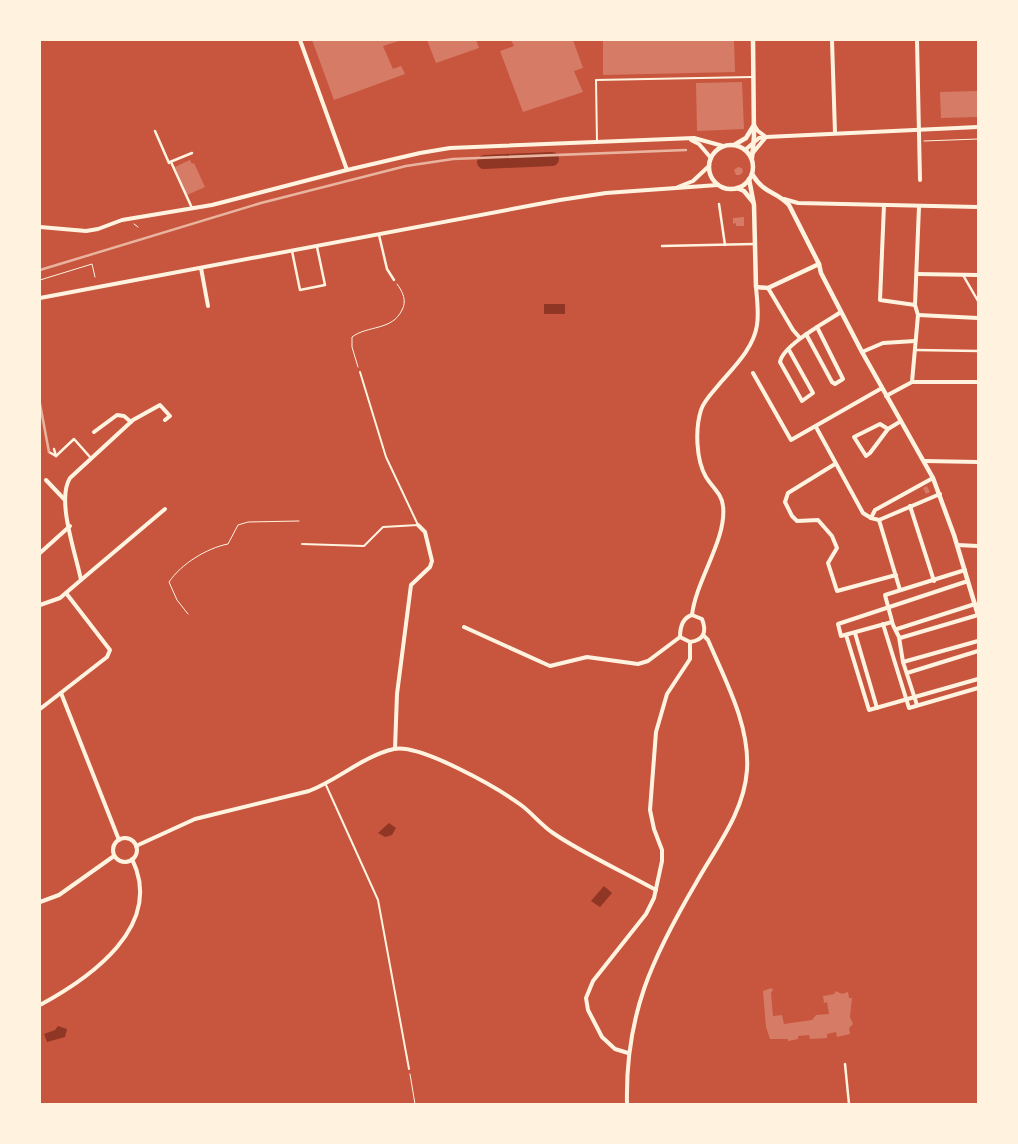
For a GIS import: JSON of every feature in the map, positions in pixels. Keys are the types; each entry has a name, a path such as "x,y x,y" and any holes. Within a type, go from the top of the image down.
{"street":[{"path":"300,40 347,170"},
{"path":"464,627 550,666 587,657 638,664 648,661 680,637 684,620 692,615 696,592 723,524 723,507 718,493 702,468 698,440 701,408 743,356 758,326 754,205 750,177 754,142 753,40"},
{"path":"832,40 835,133"},
{"path":"917,40 920,180"},
{"path":"754,125 766,137"},
{"path":"40,227 86,231 98,229 122,220 212,205 420,152 450,148 686,138 708,141 723,146 734,145 746,138 754,125"},
{"path":"745,150 759,138 766,137 978,127"},
{"path":"155,131 192,208"},
{"path":"752,157 766,137"},
{"path":"686,138 699,144 711,158"},
{"path":"734,145 745,150 752,157"},
{"path":"718,185 711,176 709,166 711,158 723,146"},
{"path":"169,163 192,153"},
{"path":"674,189 693,181 709,166"},
{"path":"738,188 750,177"},
{"path":"750,177 759,187 798,203 978,207"},
{"path":"40,298 379,236 560,200 606,193 718,185 726,188 738,188 750,197 754,205"},
{"path":"783,198 789,205 862,352 925,461 940,494 976,604 978,615 900,638"},
{"path":"719,204 725,245"},
{"path":"884,205 880,300 915,305"},
{"path":"912,382 918,315 915,305 919,207"},
{"path":"379,236 387,269 394,280"},
{"path":"662,246 756,244"},
{"path":"292,251 300,290 325,285 317,247"},
{"path":"756,287 768,288 819,264"},
{"path":"201,268 208,306"},
{"path":"917,274 978,275"},
{"path":"963,275 978,301"},
{"path":"768,288 793,330 800,338"},
{"path":"789,350 813,393 802,401 780,362 781,358 800,338 841,312"},
{"path":"918,315 978,318"},
{"path":"806,334 832,382 835,384 843,379 817,327"},
{"path":"862,352 884,342 915,341"},
{"path":"916,350 978,351"},
{"path":"753,373 791,440 816,428 882,388"},
{"path":"886,396 912,382 978,382"},
{"path":"81,580 64,499 66,485 70,478 90,457 131,422 160,405 170,416 165,420"},
{"path":"94,432 117,415 124,416 131,422"},
{"path":"888,428 880,424 854,437 866,456 888,428 901,421"},
{"path":"816,428 863,513 871,518 879,520 940,494"},
{"path":"56,456 74,439 90,457"},
{"path":"54,449 56,456"},
{"path":"49,452 56,456"},
{"path":"925,461 978,462"},
{"path":"835,464 788,493 785,502 792,516 797,521 818,520 832,536 837,548 828,563 837,591 896,574"},
{"path":"871,518 875,510 933,478"},
{"path":"46,480 64,499"},
{"path":"910,506 934,581"},
{"path":"40,605 60,598 165,509"},
{"path":"879,520 900,590"},
{"path":"395,749 397,694 411,585 430,567 432,561 426,532 418,525"},
{"path":"40,553 70,526"},
{"path":"957,545 978,546"},
{"path":"917,705 903,662 900,638 892,622 885,595 965,570"},
{"path":"892,622 841,636 838,624 968,581"},
{"path":"40,709 107,657 110,650 66,592"},
{"path":"897,629 976,604"},
{"path":"680,637 690,642 699,641 704,635 705,627 702,619 692,615"},
{"path":"883,624 909,708 978,688"},
{"path":"855,632 877,708"},
{"path":"627,1104 628,1053 640,994 664,939 730,825 743,792 746,749 742,723 708,640 704,635"},
{"path":"846,635 869,710 978,679"},
{"path":"903,662 978,641"},
{"path":"628,1053 615,1049 602,1037 588,1010 586,998 592,981 646,914 656,890 662,861 662,850 650,810 656,732 667,694 690,659 690,642"},
{"path":"907,673 978,651"},
{"path":"61,693 119,840"},
{"path":"136,846 195,819 309,791 326,785 368,760 395,749 409,749 422,752 456,768 521,805 553,833 656,890"},
{"path":"119,840 130,840 136,846 136,854 132,859 123,862 114,856 114,845 119,840"},
{"path":"40,902 59,895 114,856"},
{"path":"40,1005 92,973 123,939 133,920 141,898 140,880 132,859"},
{"path":"844,1064 849,1104"}],"lane":[{"path":"597,142 596,80 754,77"},
{"path":"302,544 364,546 383,527 418,525 386,457 360,372"},
{"path":"326,785 378,900 409,1069"}],"path":[{"path":"928,140 978,139"},
{"path":"40,280 92,264 96,277"},
{"path":"357,364 352,347 352,337 388,325 396,319 404,307 405,300 399,286"},
{"path":"188,614 171,588 169,582 174,576 204,552 228,544 238,525 248,522 299,521"},
{"path":"409,1069 415,1104"}],"shaded area":[{"path":"544,304 565,304 565,314 544,314"},
{"path":"389,823 396,828 392,835 385,837 378,833"},
{"path":"604,886 612,893 600,907 591,901"},
{"path":"58,1026 67,1029 65,1037 47,1042 44,1034 55,1030"}],"building":[{"path":"312,40 402,40 383,46 393,69 401,66 405,74 334,100"},
{"path":"427,40 476,40 479,48 436,63"},
{"path":"511,40 573,40 583,68 574,71 583,92 523,112 500,51 514,46"},
{"path":"734,40 735,72 603,75 603,41"},
{"path":"742,82 744,129 697,131 696,83"},
{"path":"978,91 978,117 941,118 940,92"},
{"path":"190,160 192,164 194,163 205,187 187,195 175,167"},
{"path":"738,167 742,168 743,172 740,175 736,175 734,170"},
{"path":"744,217 744,226 736,226 736,223 733,224 733,218"},
{"path":"927,486 930,492 926,494 923,488"},
{"path":"771,988 773,990 771,993 773,1016 782,1015 784,1024 812,1020 816,1015 829,1014 827,1002 824,1003 823,996 834,994 836,991 842,994 848,992 849,998 852,998 850,1017 853,1024 849,1028 850,1034 837,1037 836,1032 827,1034 827,1038 810,1039 809,1035 798,1036 798,1039 788,1041 788,1039 770,1039 766,1027 763,991"}],"waterway":[{"path":"484,162 552,159"}],"railway":[{"path":"40,270 261,203 406,166 453,159 686,150"},
{"path":"40,404 49,452"}]}
